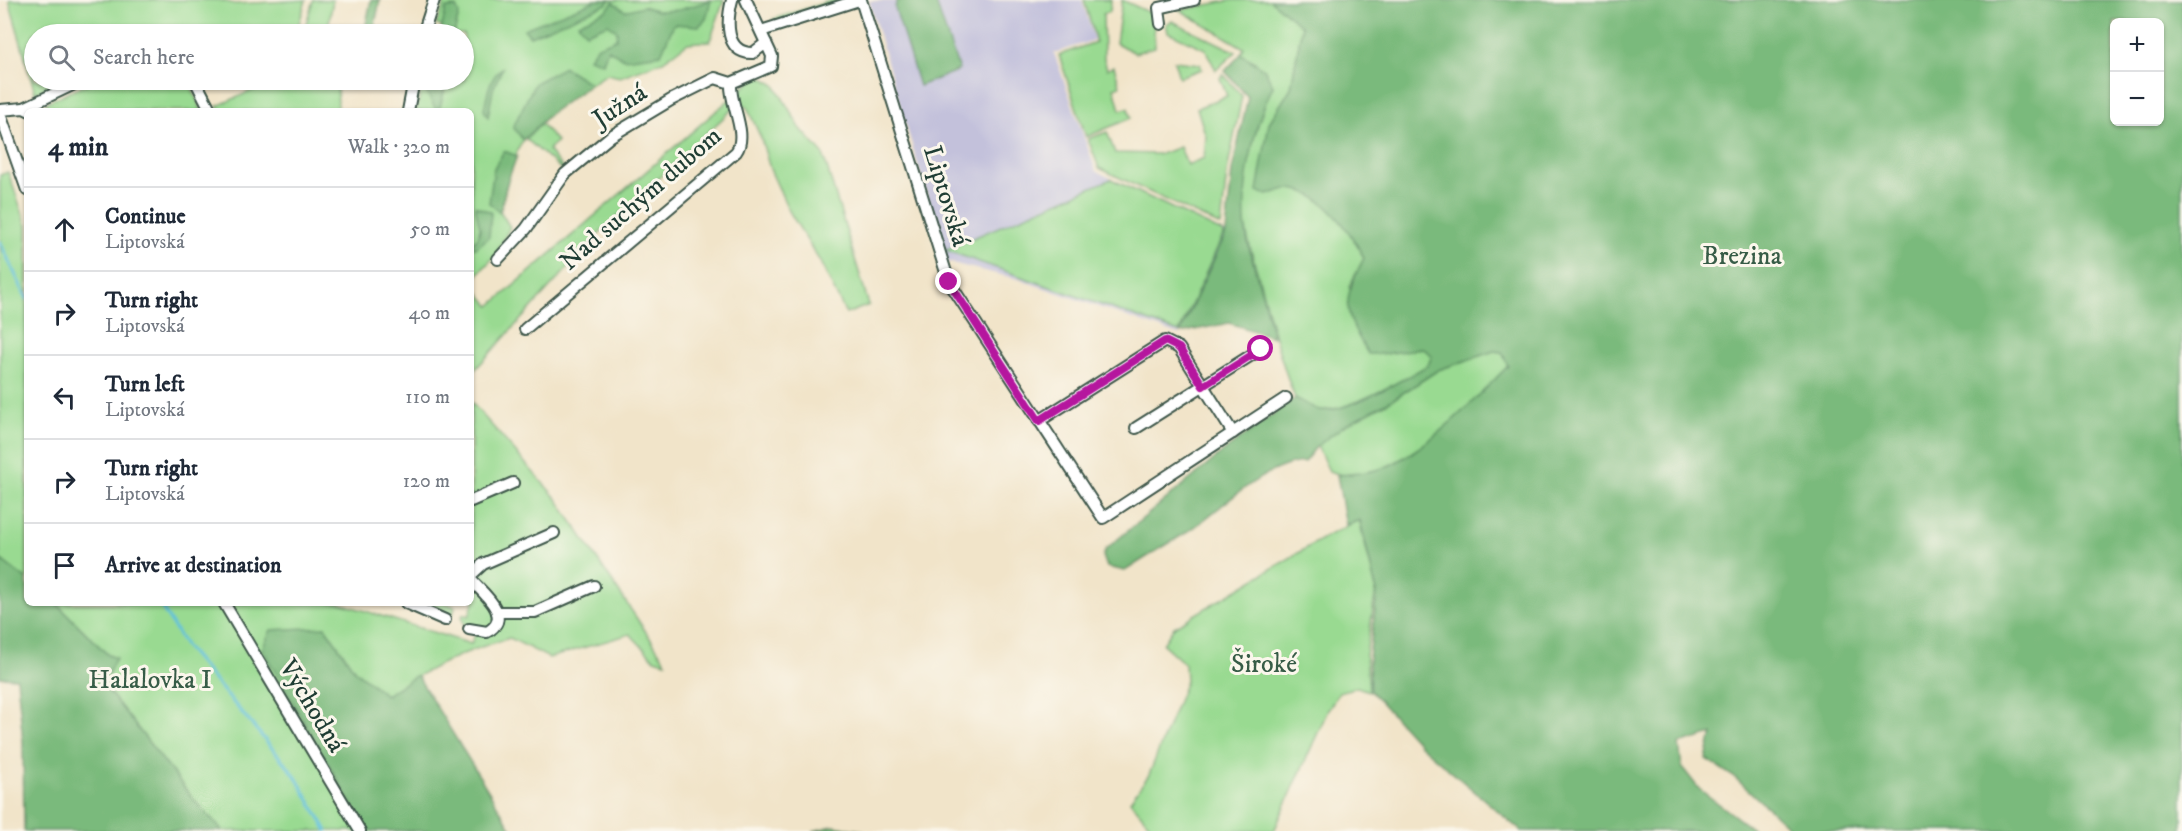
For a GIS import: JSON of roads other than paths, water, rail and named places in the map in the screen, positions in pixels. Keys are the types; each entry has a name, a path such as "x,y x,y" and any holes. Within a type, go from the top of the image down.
{"street":[{"path":"426,24 434,0"},
{"path":"732,0 728,15 728,31 735,46 740,50 753,53 766,43"},
{"name":"Južná","path":"498,259 526,229 565,174 611,136 671,100 715,78 731,82 771,66 772,56 746,0"},
{"name":"Liptovská","path":"760,31 860,0 949,282 1103,518 1286,398"},
{"path":"1161,24 1159,8 1194,0"},
{"name":"Nad suchým dubom","path":"525,329 736,152 741,138 730,94 731,82"},
{"path":"31,108 64,90"},
{"path":"200,90 209,108"},
{"path":"409,108 412,90"},
{"path":"0,110 24,110"},
{"path":"0,114 24,182"},
{"path":"1039,421 1165,341 1179,348 1233,433"},
{"path":"1136,428 1261,349"},
{"path":"474,500 513,483"},
{"path":"474,572 483,564 554,533"},
{"path":"469,628 483,633 491,630 497,622 495,605 474,583"},
{"path":"497,612 535,612 594,586"},
{"name":"Východná","path":"226,606 360,831"},
{"path":"413,606 445,620"}],"waterway":[{"path":"0,242 24,293"},
{"path":"161,606 186,647 294,774 327,831"}],"park label":[{"name":"Brezina","path":"1742,256"},
{"name":"Široké","path":"1264,664"},
{"name":"Halalovka I","path":"150,680"}]}
